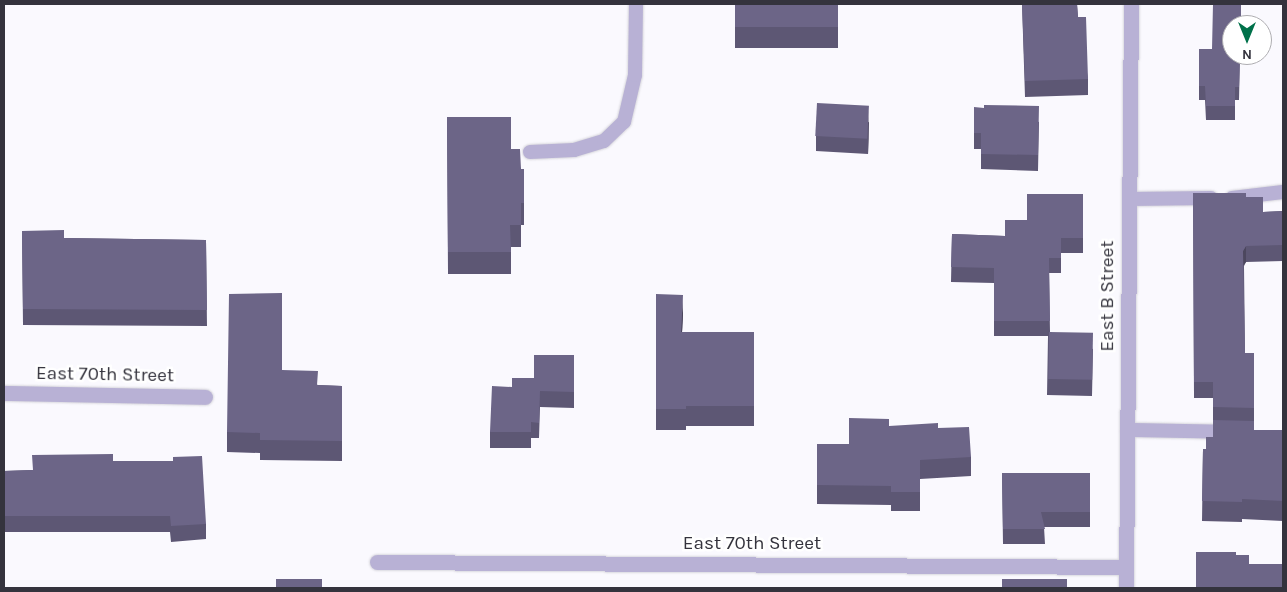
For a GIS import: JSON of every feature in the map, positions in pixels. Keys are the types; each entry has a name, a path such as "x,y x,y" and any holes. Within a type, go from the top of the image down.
{"street":[{"name":"East B Street","path":"1126,588 1131,4"},
{"name":"East 70th Street","path":"4,393 205,397"},
{"name":"East 70th Street","path":"377,562 1126,567"}],"lane":[{"path":"530,152 574,150 604,141 624,122 635,75 636,4"},
{"path":"1129,199 1240,198 1283,192"},
{"path":"1127,430 1244,432"}],"building":[{"path":"735,4 838,4 838,27 735,27"},
{"path":"1022,4 1077,4 1078,17 1086,17 1088,79 1025,81"},
{"path":"1213,4 1241,4 1241,15 1222,15 1222,65 1240,65 1239,87 1235,87 1235,106 1206,106 1205,86 1199,86 1199,49 1212,49"},
{"path":"817,103 869,106 867,139 815,136"},
{"path":"984,105 1039,106 1038,155 981,154 981,133 974,133 974,107 984,108"},
{"path":"447,117 511,117 511,149 520,149 521,169 524,169 524,203 521,203 521,225 510,225 511,252 448,252"},
{"path":"1193,193 1246,193 1246,197 1263,197 1263,212 1283,211 1283,245 1246,246 1243,251 1245,353 1254,353 1254,408 1213,407 1213,382 1194,382"},
{"path":"1027,194 1083,194 1083,238 1061,238 1061,258 1049,258 1050,321 994,321 994,268 951,267 952,234 1005,236 1005,220 1027,220"},
{"path":"64,230 64,238 206,240 207,310 23,309 22,231"},
{"path":"282,293 282,370 318,371 317,385 342,386 342,441 260,440 260,433 227,432 229,294"},
{"path":"656,294 683,295 681,332 754,332 754,406 686,406 686,409 656,409"},
{"path":"1049,332 1093,333 1092,380 1048,379"},
{"path":"534,355 574,355 574,392 540,391 539,423 531,422 531,432 490,432 492,386 512,387 512,378 534,378"},
{"path":"849,418 889,419 889,426 938,423 938,428 969,427 971,457 920,460 920,492 891,492 891,486 817,485 817,444 849,444"},
{"path":"1213,420 1254,421 1254,430 1283,430 1283,501 1242,499 1242,502 1202,501 1203,449 1206,449 1206,437 1213,437"},
{"path":"113,454 113,461 173,461 173,457 202,456 206,524 171,526 170,516 4,516 4,471 33,470 32,455"},
{"path":"1002,473 1090,473 1090,512 1041,512 1045,529 1003,529"},
{"path":"1196,552 1236,552 1236,555 1249,555 1249,564 1283,564 1283,588 1196,588"},
{"path":"276,579 322,579 322,588 276,588"},
{"path":"1002,579 1067,579 1067,588 1002,588"}]}
